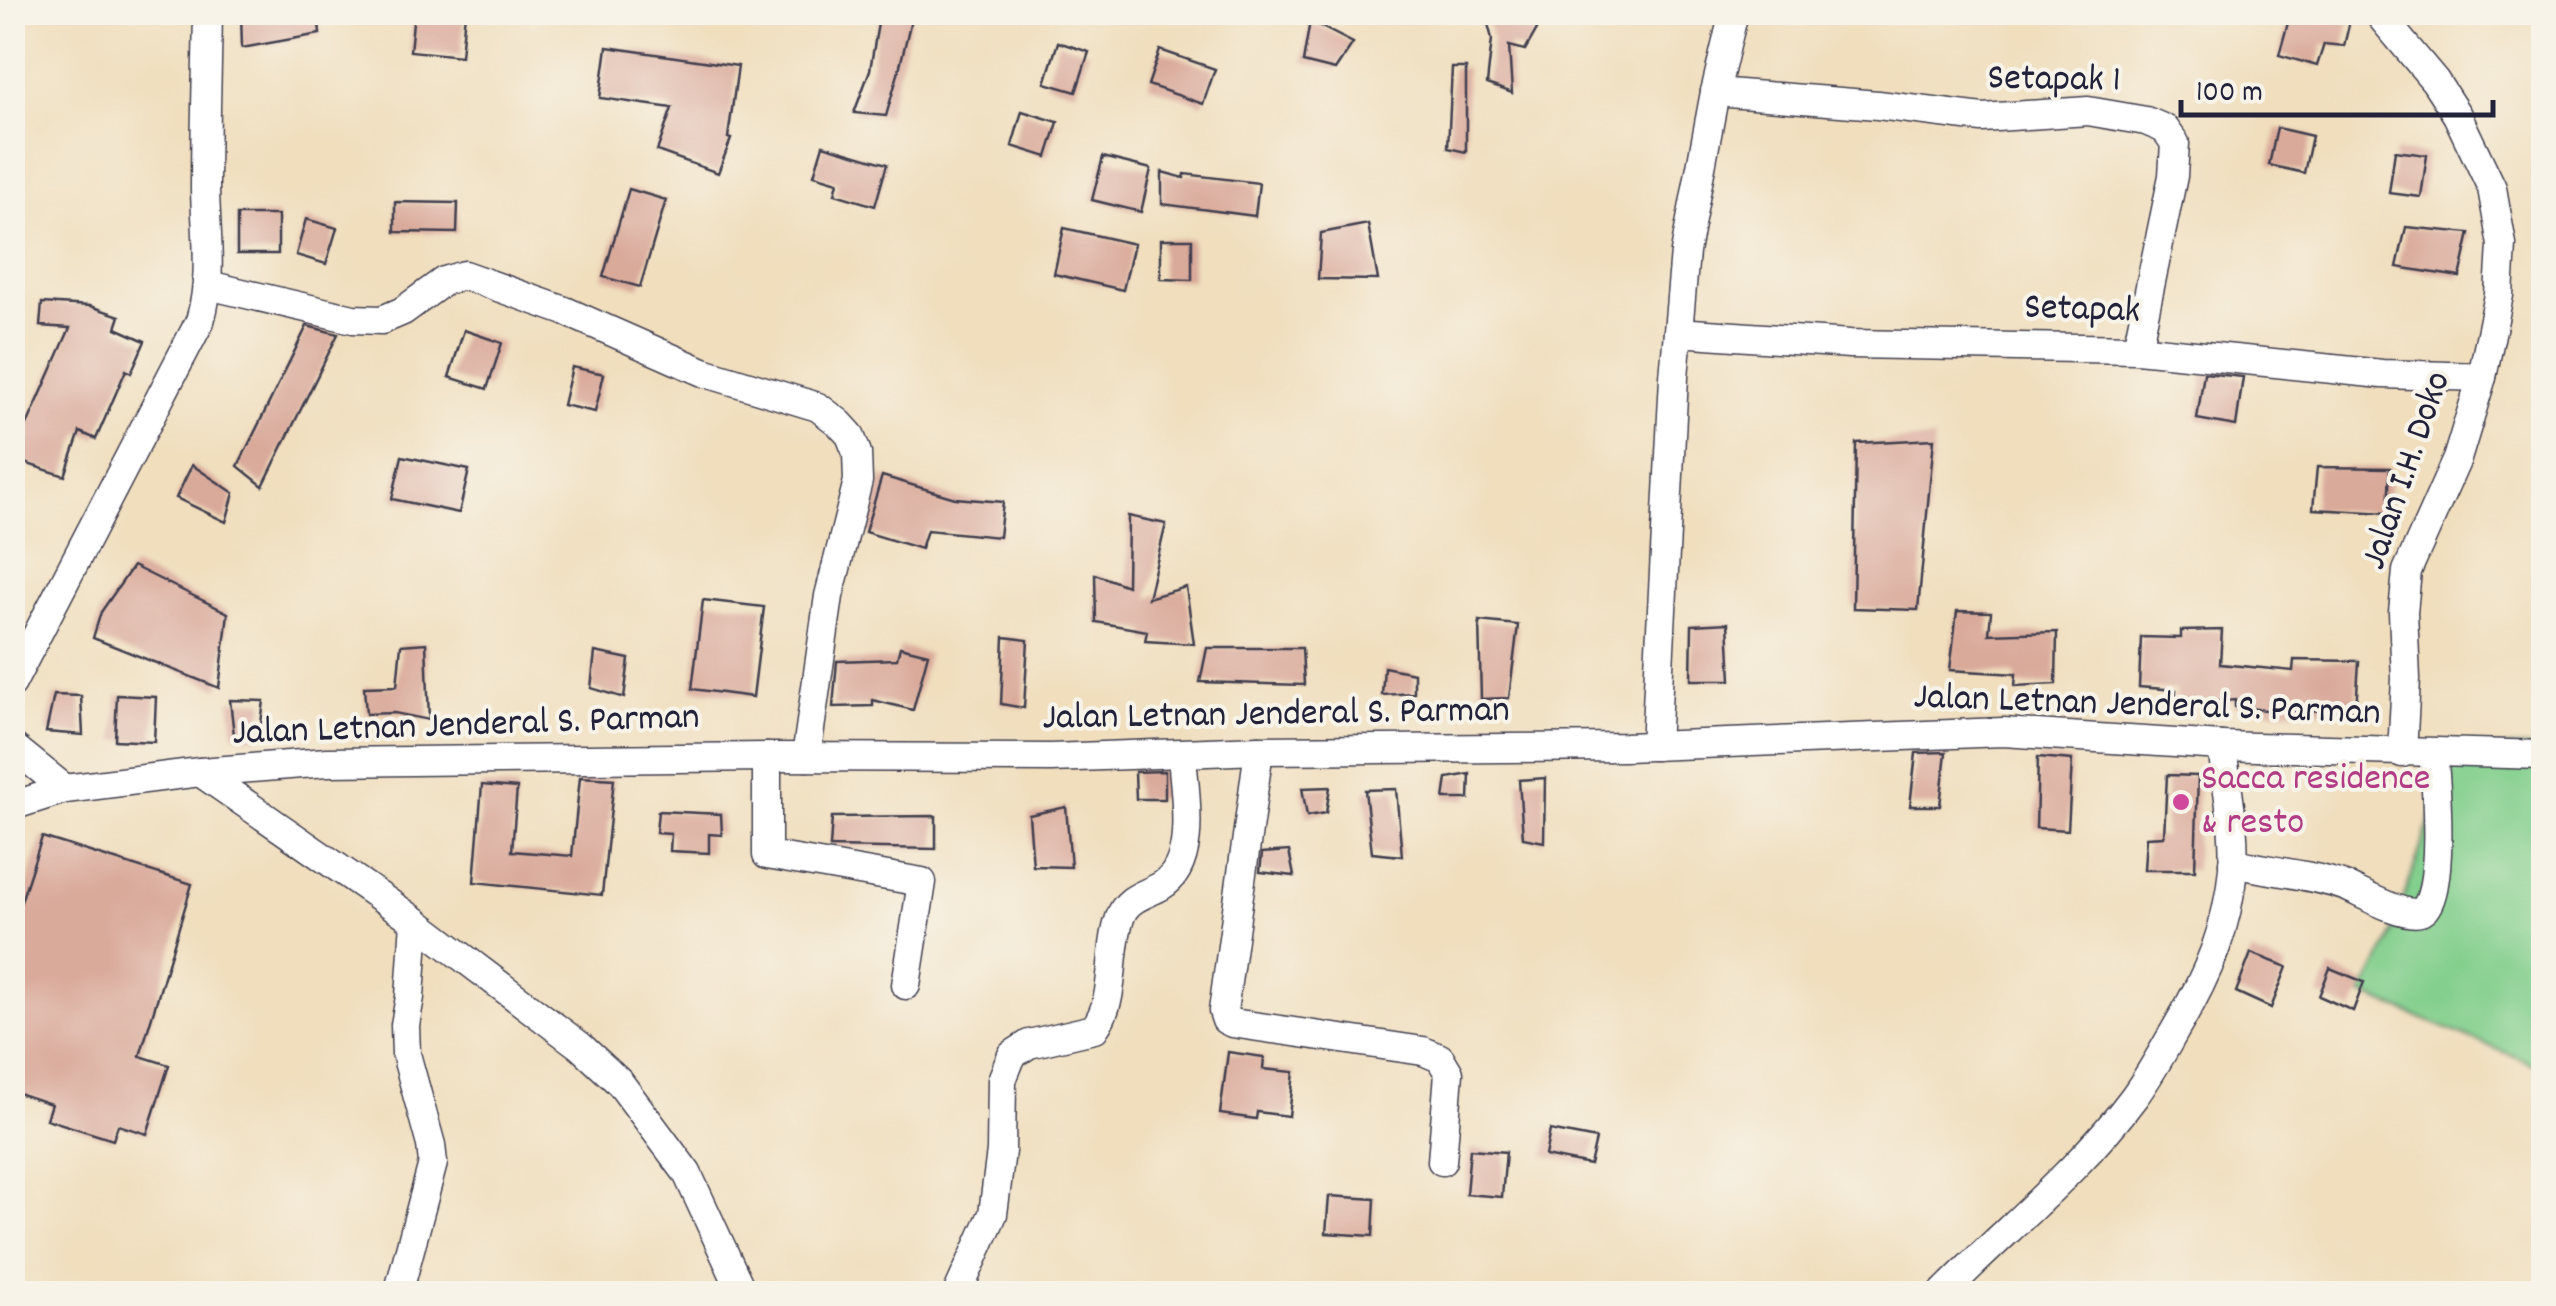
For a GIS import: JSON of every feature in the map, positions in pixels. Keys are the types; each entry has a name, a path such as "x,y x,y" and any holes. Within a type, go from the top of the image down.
{"street":[{"path":"12,683 200,321 208,284 208,12"},
{"path":"1655,746 1685,252 1734,12"},
{"name":"Jalan I.H. Doko","path":"2377,12 2450,103 2492,188 2502,245 2499,295 2482,377 2458,459 2407,571 2402,753"},
{"name":"Setapak 1","path":"1715,92 1982,118 2088,111 2146,121 2165,129 2175,143 2174,176 2137,349"},
{"path":"208,284 353,319 382,320 444,282 464,275 564,311 702,372 818,407 839,423 850,434 858,452 858,481 829,596 806,757"},
{"name":"Setapak","path":"1678,332 1850,344 2137,349 2382,374 2482,377"},
{"name":"Jalan Letnan Jenderal S. Parman","path":"12,806 64,789 200,772 328,762 1182,755 1259,750 1655,746 2003,732 2222,746 2544,755"},
{"path":"12,746 64,789"},
{"path":"1942,1294 2055,1186 2136,1096 2202,984 2228,909 2233,864 2222,746"},
{"path":"1259,750 1223,1011 1226,1020 1232,1024 1423,1051 1440,1058 1449,1073 1442,1161"},
{"path":"2233,864 2335,884 2406,912 2426,908 2435,867 2437,814 2432,754"},
{"path":"958,1294 993,1214 1002,1080 1012,1055 1029,1044 1094,1029 1104,1016 1113,942 1121,912 1138,896 1165,885 1179,867 1187,831 1182,755"},
{"path":"767,757 767,856 922,882 906,985"},
{"path":"200,772 415,921 580,1046 620,1083 687,1173 743,1294"},
{"path":"398,1294 433,1164 406,1054 415,921"}],"green space":[{"path":"2455,747 2543,748 2543,1068 2362,994 2389,942"}],"building":[{"path":"241,12 318,12 320,34 242,48"},
{"path":"414,12 465,12 461,56 410,51"},
{"path":"880,12 913,12 886,116 854,113 870,70"},
{"path":"1485,12 1524,12 1537,29 1525,50 1509,46 1512,93 1487,84 1492,39"},
{"path":"2291,12 2352,12 2344,46 2324,44 2317,66 2279,55"},
{"path":"1310,21 1353,43 1335,70 1303,62"},
{"path":"1058,42 1089,52 1076,92 1045,83"},
{"path":"607,47 738,66 728,138 731,139 718,173 657,151 672,108 600,98"},
{"path":"1160,50 1215,69 1203,104 1148,85"},
{"path":"1452,68 1466,68 1466,152 1448,148"},
{"path":"1022,111 1058,122 1047,157 1012,146"},
{"path":"2277,128 2312,136 2304,173 2269,165"},
{"path":"823,145 887,164 875,206 835,194 838,182 814,175"},
{"path":"2395,151 2427,155 2421,197 2389,193"},
{"path":"1103,157 1151,169 1141,212 1092,200"},
{"path":"1162,172 1184,178 1185,174 1259,183 1255,216 1162,204"},
{"path":"629,189 666,200 640,287 603,277"},
{"path":"395,202 458,203 457,233 395,232"},
{"path":"237,215 278,215 278,254 237,254"},
{"path":"306,219 337,228 326,264 296,255"},
{"path":"1368,224 1378,280 1318,279 1321,233"},
{"path":"2406,227 2470,233 2460,277 2397,267"},
{"path":"1064,228 1134,244 1123,290 1054,274"},
{"path":"1161,239 1192,239 1192,280 1161,279"},
{"path":"42,303 90,306 120,316 116,328 145,341 131,373 126,370 96,439 80,432 65,476 12,459 22,423 27,425 70,328 40,326"},
{"path":"307,326 338,334 263,486 238,466"},
{"path":"464,330 502,343 487,389 449,377"},
{"path":"572,367 604,374 595,412 563,405"},
{"path":"2204,373 2243,377 2236,426 2197,419"},
{"path":"1934,439 1918,610 1853,608 1856,443"},
{"path":"402,456 469,470 459,513 392,499"},
{"path":"192,465 234,493 226,522 176,498"},
{"path":"2317,467 2390,468 2388,513 2313,509"},
{"path":"882,476 955,498 1003,502 999,537 927,530 921,549 865,532"},
{"path":"1128,516 1166,524 1148,598 1186,587 1194,644 1145,641 1147,631 1096,622 1095,574 1127,586"},
{"path":"133,566 228,613 219,688 93,638 101,612"},
{"path":"703,600 764,607 753,697 692,689"},
{"path":"1957,611 1991,612 1989,634 2057,632 2056,684 2015,686 2016,674 1950,670"},
{"path":"1479,621 1518,625 1509,698 1481,699"},
{"path":"1728,623 1731,680 1691,680 1692,625"},
{"path":"2222,630 2220,664 2293,671 2294,660 2359,661 2356,710 2278,711 2235,707 2235,700 2175,705 2176,690 2139,687 2141,637 2181,638 2181,631"},
{"path":"1004,637 1028,640 1024,708 1001,704"},
{"path":"426,643 429,720 394,713 366,714 364,687 397,686 401,645"},
{"path":"900,647 928,654 913,710 873,700 873,706 833,707 837,661 897,659"},
{"path":"1207,648 1302,648 1304,685 1200,682"},
{"path":"595,652 629,659 624,698 591,688"},
{"path":"1384,667 1414,673 1414,693 1382,695"},
{"path":"54,695 81,696 83,735 46,732"},
{"path":"117,695 156,697 154,742 115,740"},
{"path":"230,700 264,701 259,738 234,735"},
{"path":"1946,752 1940,806 1910,806 1916,753"},
{"path":"2038,757 2072,760 2068,830 2036,828"},
{"path":"1165,771 1165,799 1136,799 1135,772"},
{"path":"1470,774 1469,799 1444,799 1447,778"},
{"path":"2167,775 2198,776 2195,870 2144,870 2146,837 2164,836"},
{"path":"580,777 614,779 602,895 474,882 482,785 517,788 512,851 572,856"},
{"path":"1545,778 1544,842 1523,838 1519,780"},
{"path":"1330,787 1326,813 1307,816 1302,788"},
{"path":"1396,789 1402,856 1372,853 1365,790"},
{"path":"1066,807 1071,867 1033,866 1029,815"},
{"path":"658,811 721,814 722,835 709,834 709,853 670,851 671,834 656,833"},
{"path":"936,816 936,849 830,847 832,817"},
{"path":"42,837 192,884 140,1056 169,1065 147,1134 118,1125 113,1140 46,1119 51,1104 12,1091 12,929"},
{"path":"1289,851 1294,876 1260,872 1262,853"},
{"path":"2251,953 2287,967 2271,1008 2236,992"},
{"path":"2330,968 2364,982 2353,1011 2319,996"},
{"path":"1228,1052 1264,1057 1263,1069 1294,1072 1289,1116 1257,1112 1256,1119 1220,1114"},
{"path":"1550,1130 1596,1139 1590,1165 1545,1156"},
{"path":"1470,1149 1506,1152 1502,1197 1466,1194"},
{"path":"1329,1196 1375,1199 1373,1236 1326,1233"}],"place":[{"name":"Sacca residence & resto","path":"2181,802"}]}
